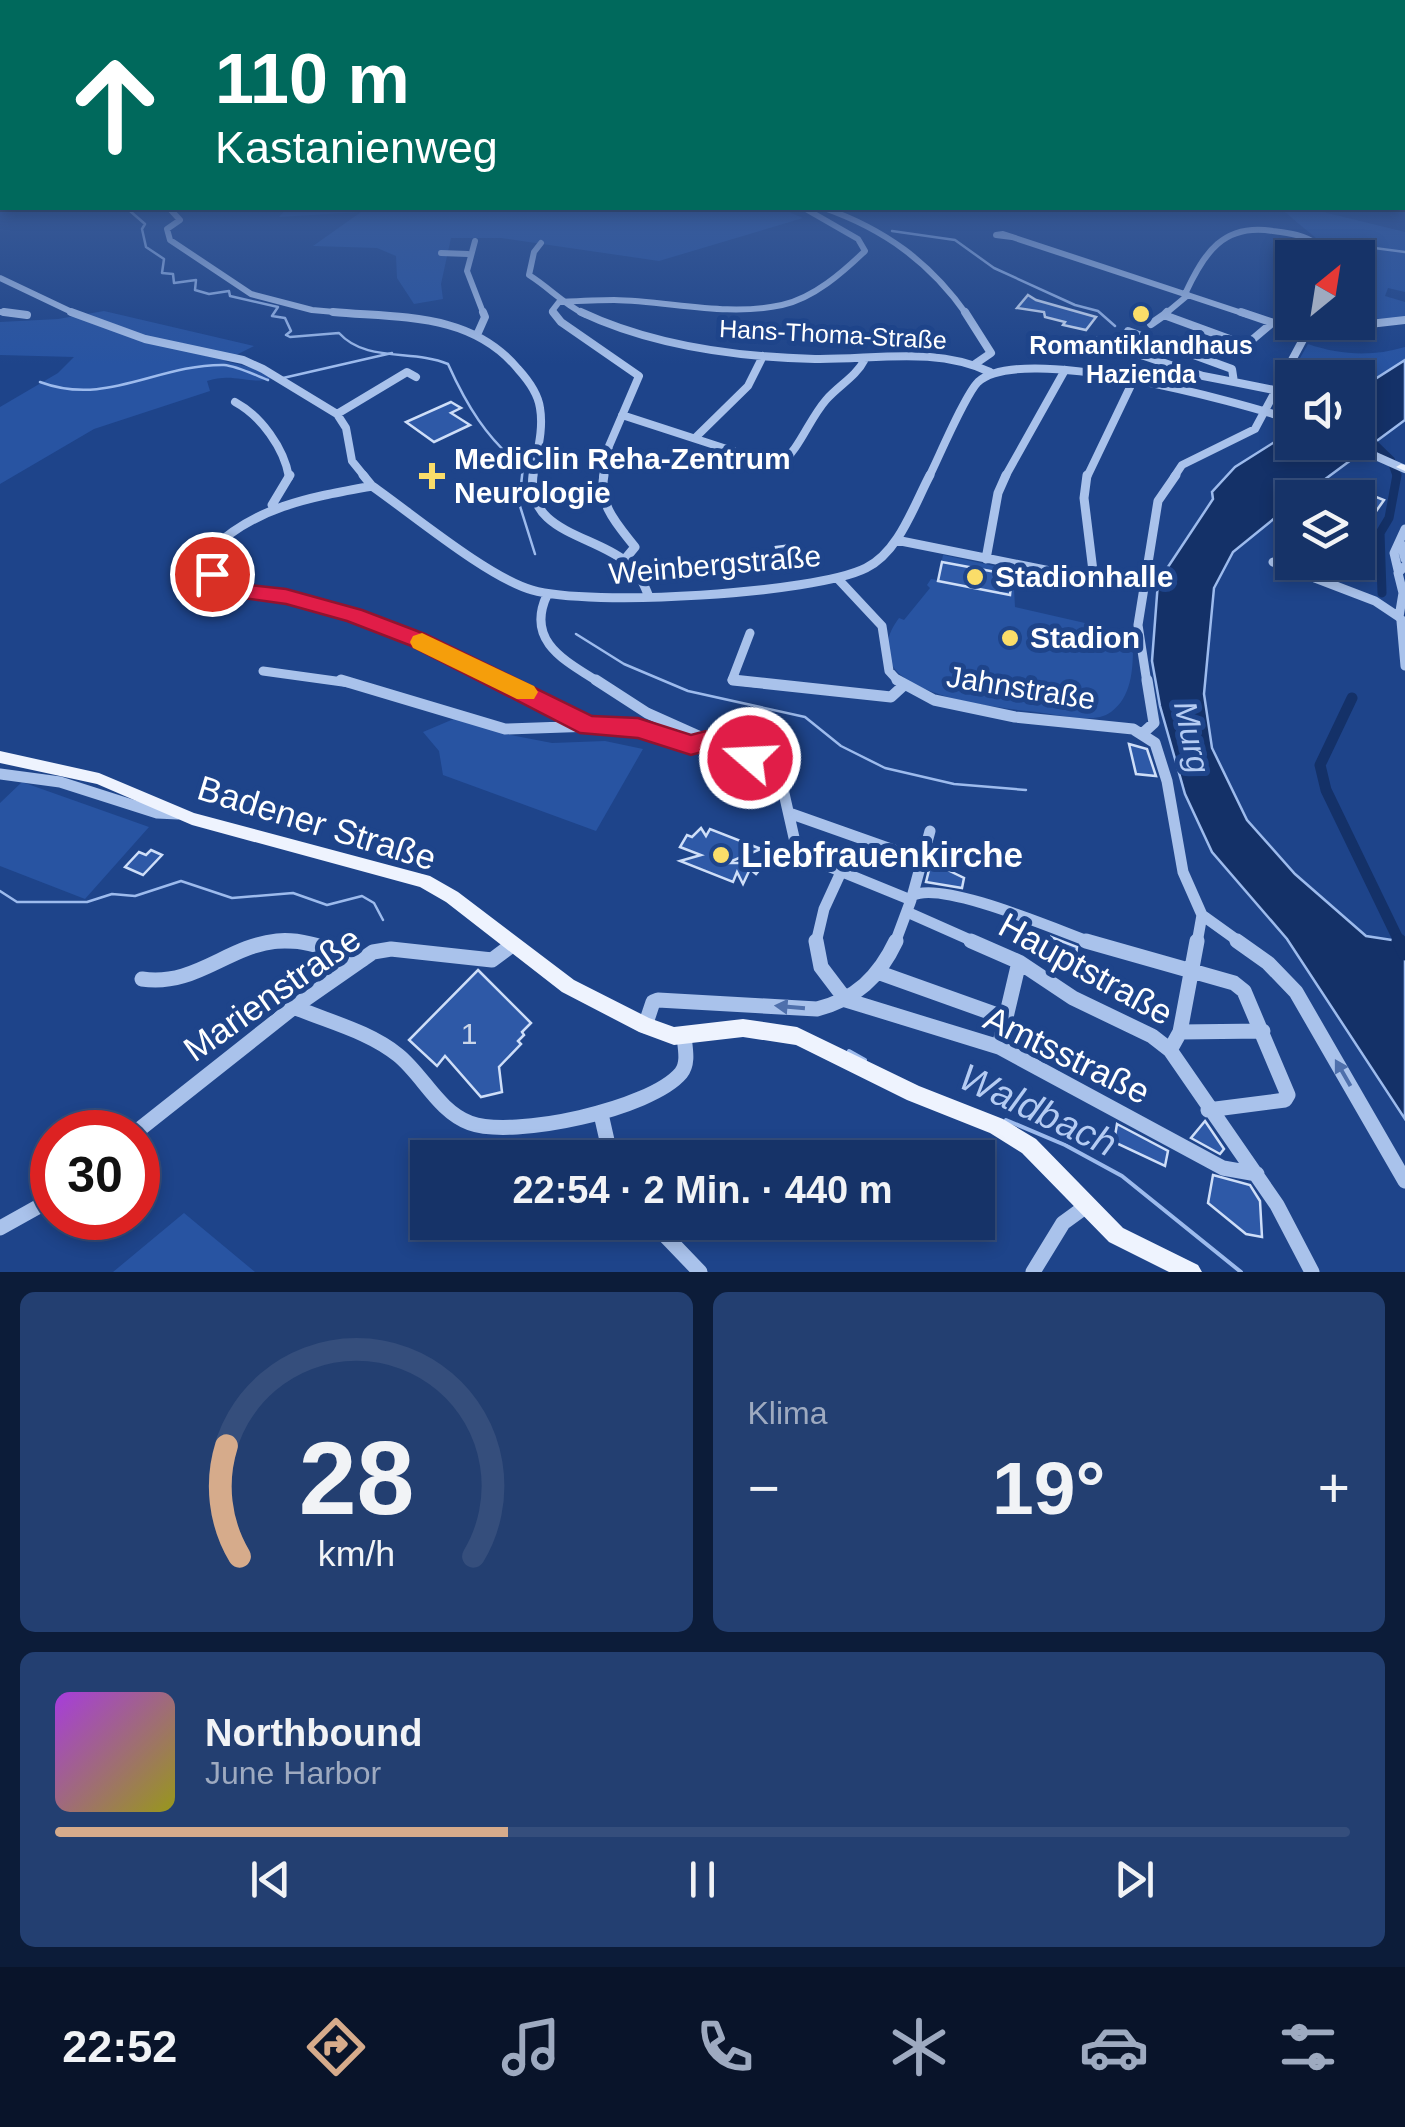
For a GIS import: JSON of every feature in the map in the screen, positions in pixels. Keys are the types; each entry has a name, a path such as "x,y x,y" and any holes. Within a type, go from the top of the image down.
{"main road":[{"name":"Badener Straße","path":"0,757 98,779 180,814 424,881 452,897 568,986 646,1026 684,1036"},
{"path":"684,1036 743,1028 797,1036 914,1093 996,1126 1029,1146 1116,1235 1182,1269"}],"street":[{"path":"173,245 196,257 225,282 257,296 309,310 456,326 477,334 505,354 539,401 540,440 530,482 533,504 552,521 625,560 646,582 649,598"},
{"path":"473,245 468,254 465,279 485,318 477,334"},
{"path":"539,245 529,274 549,288 560,302"},
{"path":"625,560 634,547 608,513 601,490 609,446 640,376 561,322 552,310 560,302 605,299 718,310 797,300 854,266 865,251 862,245"},
{"path":"903,245 926,263 991,353 976,364"},
{"path":"1037,245 1275,325"},
{"path":"1151,324 1187,295 1204,255 1214,245"},
{"path":"441,253 468,254"},
{"path":"0,278 67,311 165,346 254,364 337,414 346,428 352,461 372,486 271,506 211,550 212,574 236,590 286,596 354,615 417,640 589,726"},
{"name":"Hans-Thoma-Straße","path":"560,302 636,332 718,351 764,356 944,358 976,364 990,372"},
{"path":"0,312 27,315"},
{"path":"1164,315 1246,345 1272,324"},
{"path":"1375,323 1405,320"},
{"path":"1128,331 1232,369 1234,382"},
{"path":"1097,340 1234,382 1274,390"},
{"path":"1303,340 1256,430 1182,466 1165,488 1153,516 1138,625 1154,723 1143,733 1158,750 1182,872 1202,915 1285,977 1405,1181"},
{"path":"696,437 748,386 764,356"},
{"path":"622,416 779,466 803,443 825,401 860,370 865,359"},
{"path":"990,372 1030,366 1065,370 1133,381 1275,413"},
{"path":"986,559 998,493 1065,370"},
{"path":"337,414 368,400 374,388 407,372 416,377"},
{"name":"Weinbergstraße","path":"372,486 504,578 548,595 598,600 649,598 839,580 878,561 896,540 972,392 990,372"},
{"path":"896,540 1090,579 1093,571 1084,498 1088,470 1133,381"},
{"path":"235,402 249,410 288,465 290,476 271,506"},
{"path":"1375,455 1404,468"},
{"path":"1405,530 1394,553 1403,565 1405,666"},
{"path":"1273,562 1364,597 1392,603 1403,596"},
{"name":"Jahnstraße","path":"839,580 882,626 889,671 903,686 934,700 1014,717 1143,733"},
{"name":"Hauptstraße","path":"548,595 538,621 550,650 647,713 769,770 783,789 800,850 808,858 910,903 962,935 1019,962 1073,998 1152,1036 1170,1050 1206,1106 1258,1174 1312,1272"},
{"path":"1364,597 1402,621"},
{"path":"750,633 732,680 891,697 903,686"},
{"path":"263,671 337,678 505,730 638,728 691,745 706,741"},
{"path":"0,774 60,782 157,813 180,814"},
{"path":"792,814 922,860"},
{"path":"646,1026 653,1002 658,1000 817,1009 846,1000 880,973 910,903 930,831"},
{"path":"840,872 816,941 821,968 846,1000"},
{"path":"910,903 922,890 950,894 1234,983 1244,991 1288,1088 1285,1100 1206,1106"},
{"path":"1170,1050 1180,1032 1202,915"},
{"path":"142,979 156,983 191,976 259,944 280,941 300,942 362,960"},
{"name":"Marienstraße","path":"160,1113 294,1007 384,949 492,960 512,945"},
{"path":"999,1048 1019,962"},
{"path":"880,973 1006,1018"},
{"name":"Amtsstraße","path":"846,1000 999,1048 1223,1168 1258,1174"},
{"path":"294,1007 361,1033 396,1052 430,1091 472,1124 524,1126 601,1114 678,1078 686,1062 684,1036"},
{"path":"1180,1032 1263,1031"},
{"path":"601,1114 608,1140"},
{"path":"1033,1272 1063,1223 1085,1206"},
{"path":"0,1228 30,1211"},
{"path":"669,1240 700,1272"}],"shaded area":[{"path":"449,245 441,284 443,299 414,304 397,278 396,256 377,248 313,246"},
{"path":"552,245 711,245 659,261"},
{"path":"1375,245 1405,245 1405,292 1388,288 1385,296 1405,302 1405,319 1375,321"},
{"path":"104,311 254,346 224,361 265,371 272,378 207,381 210,391 94,429 0,484 0,407 58,373 74,357 0,355 0,322 58,319"},
{"path":"1308,344 1356,353 1405,347 1405,360 1375,379 1375,360 1299,360"},
{"name":"Stadion","path":"943,555 1013,570 1015,607 1133,634 1129,687 1119,705 1104,716 1075,718 959,700 907,679 891,664 887,643 899,618 904,620 930,588 927,585 931,579 938,580"},
{"path":"456,718 552,743 605,741 643,749 596,831 443,775 439,751 423,732"},
{"path":"22,782 149,827 85,899 0,866 0,803"},
{"path":"184,1213 255,1272 113,1272 152,1240 160,1240 160,1233"}],"water":[{"path":"1405,360 1405,420 1375,442 1375,379"},
{"name":"Murg","path":"1275,442 1275,460 1351,460 1324,480 1275,480 1275,518 1233,552 1214,588 1204,694 1212,748 1247,820 1295,874 1366,936 1405,942 1405,1119 1287,939 1212,852 1185,794 1160,706 1152,661 1158,582 1213,499 1212,492 1235,467"}],"building":[{"path":"1028,295 1096,317 1086,330 1063,325 1065,322 1045,317 1044,312 1017,308"},
{"path":"451,402 461,408 451,413 470,425 434,442 406,422"},
{"path":"1375,496 1384,500 1375,513"},
{"path":"799,544 808,561 782,565 776,547"},
{"name":"Stadionhalle","path":"942,562 1012,575 1010,595 938,581"},
{"path":"1129,744 1147,749 1156,776 1136,774"},
{"path":"732,777 761,793 756,801 746,796 741,804 721,794"},
{"name":"Liebfrauenkirche","path":"701,828 706,836 710,829 761,849 727,863 761,863 761,868 756,874 750,869 743,884 737,872 733,882 680,861 701,855 680,847 687,835 692,837"},
{"path":"151,850 162,855 143,875 125,867 139,852 146,855"},
{"path":"931,862 964,878 962,888 926,882"},
{"path":"1051,937 1077,947 1074,969 1047,958"},
{"path":"478,970 531,1023 522,1032 524,1035 518,1041 521,1044 499,1067 502,1092 481,1097 445,1056 437,1066 409,1040"},
{"path":"1205,1121 1224,1149 1220,1154 1191,1138"},
{"path":"1117,1124 1168,1151 1165,1166 1114,1142"},
{"path":"1213,1175 1250,1185 1260,1201 1262,1237 1246,1234 1208,1203"}],"waterway":[{"path":"146,245 164,259 162,273 173,274 174,283 196,280 195,290 209,294 229,291 230,296 278,307 272,316 285,318 291,331 286,335 290,337 339,333 362,348 389,354"},
{"path":"962,245 994,268 1075,305 1098,311 1115,326"},
{"path":"1375,248 1405,252"},
{"path":"283,378 389,354"},
{"path":"389,354 448,364 479,420 523,467 519,503 535,554"},
{"path":"40,382 88,390 200,366 224,365 268,380"},
{"path":"1375,444 1391,460 1397,476"},
{"path":"1382,593 1380,533 1389,518 1397,476"},
{"path":"576,634 624,664 688,691 805,717 841,746 885,768 954,784 1026,790"},
{"path":"1352,698 1320,765 1326,790 1400,943"},
{"name":"Waldbach","path":"0,891 17,902 87,902 112,894 135,896 181,881 232,898 293,893 327,905 362,896 374,903 383,920"},
{"path":"1400,943 1405,953"},
{"name":"Waldbach","path":"849,1051 865,1060"},
{"name":"Waldbach","path":"1006,1120 1065,1145 1122,1176 1241,1272"}],"slow traffic":[{"path":"422,642 525,692"}],"place":[{"name":"Romantiklandhaus Hazienda","path":"1141,314"},
{"name":"MediClin Reha-Zentrum Neurologie","path":"432,476"},
{"name":"Stadionhalle","path":"975,577"},
{"name":"Stadion","path":"1010,638"},
{"name":"Liebfrauenkirche","path":"721,855"}],"route":[{"path":"212,574 236,590 286,596 354,615 417,640 589,726 638,728 691,745 706,741 750,758"}]}
